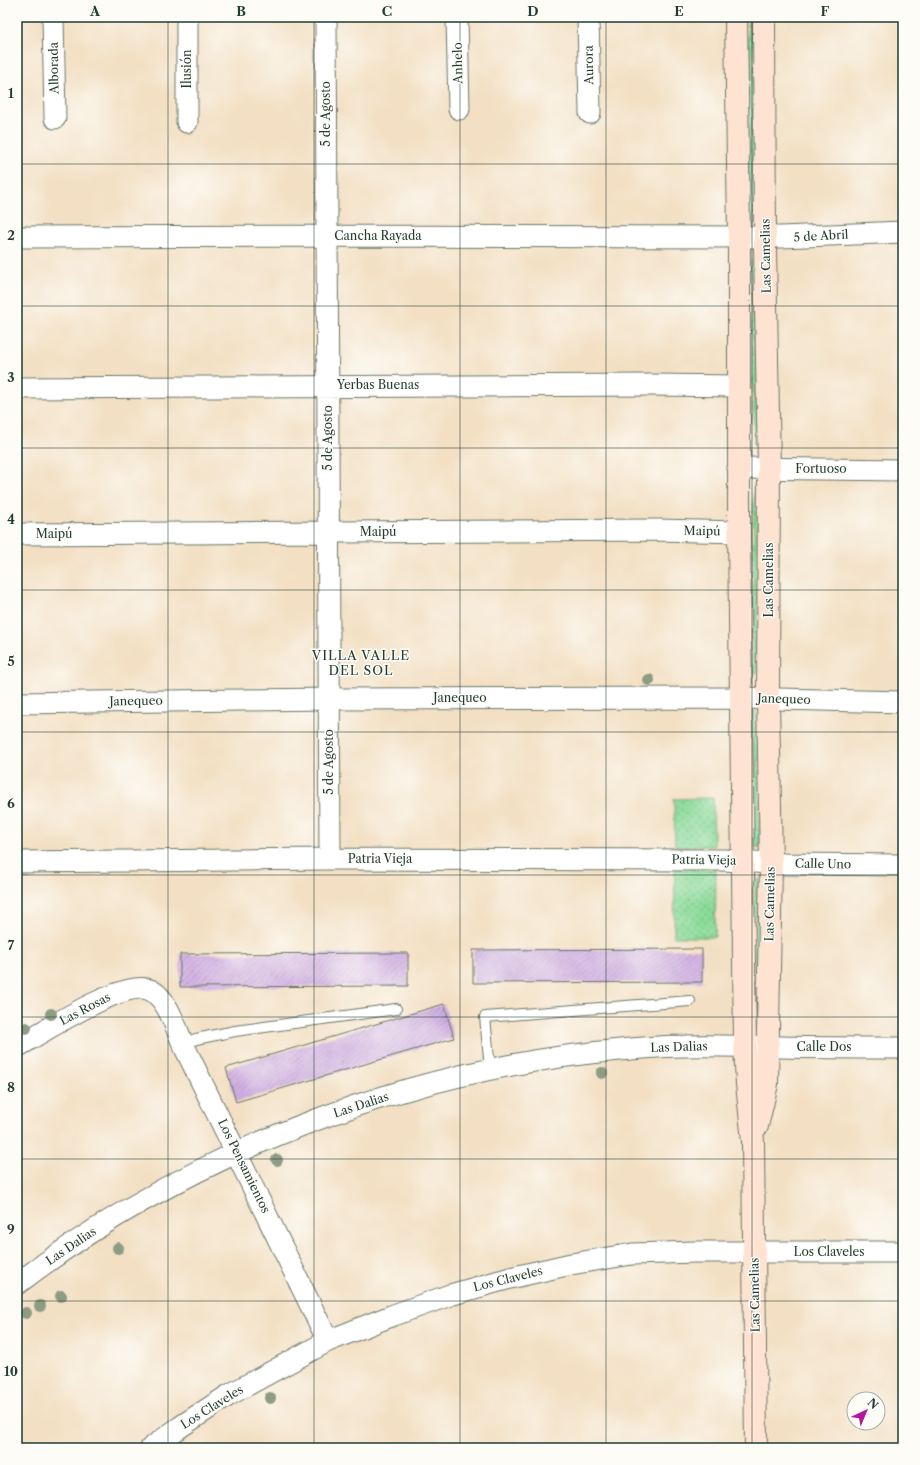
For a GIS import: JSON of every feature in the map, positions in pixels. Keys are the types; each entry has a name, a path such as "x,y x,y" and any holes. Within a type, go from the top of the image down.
{"street":[{"name":"Alborada","path":"53,17 55,118"},
{"name":"Ilusión","path":"187,17 188,122"},
{"name":"5 de Agosto","path":"326,17 330,859"},
{"name":"Anhelo","path":"457,17 459,109"},
{"name":"Aurora","path":"588,17 590,113"},
{"name":"Las Camelias","path":"736,17 739,238 738,532 745,1046 753,1141 756,1448"},
{"name":"Las Camelias","path":"753,1141 767,1084 771,862 768,699 769,468 765,237 764,17"},
{"name":"5 de Abril","path":"739,238 903,232"},
{"name":"Cancha Rayada","path":"17,237 640,236 739,238"},
{"name":"Yerbas Buenas","path":"17,388 328,385 739,386"},
{"name":"Fortuoso","path":"738,468 903,470"},
{"name":"Maipú","path":"17,534 658,530 738,532"},
{"name":"Janequeo","path":"17,703 329,699 741,698 903,702"},
{"name":"Patria Vieja","path":"17,862 330,859 743,861"},
{"name":"Calle Uno","path":"743,861 903,865"},
{"name":"Las Rosas","path":"17,1047 85,1008 117,992 131,988 141,988 150,989 156,994"},
{"name":"Los Pensamientos","path":"156,994 164,1003 328,1341"},
{"name":"Las Dalias","path":"17,1284 81,1238 133,1206 187,1177 237,1153 302,1125 364,1103 426,1085 490,1069 554,1058 619,1050 684,1046 745,1046"},
{"name":"Calle Dos","path":"745,1046 903,1048"},
{"name":"Los Claveles","path":"151,1448 229,1395 328,1341 450,1295 510,1278 571,1264 632,1254 754,1251 903,1252"}],"lane":[{"path":"490,1069 485,1017 690,1001"},
{"path":"183,1044 196,1039 235,1031 396,1009"}],"green space":[{"path":"748,17 753,17 755,224 749,224"},
{"path":"751,261 756,262 759,446 754,446"},
{"path":"754,484 759,484 757,673 752,672"},
{"path":"752,712 758,712 760,847 753,847"},
{"path":"713,798 714,846 675,847 674,799"},
{"path":"675,869 716,869 715,937 674,937"},
{"path":"755,879 760,879 760,1032 754,1032"}],"building":[{"path":"702,949 702,982 473,983 473,950"},
{"path":"408,953 408,986 180,987 180,954"},
{"path":"444,1004 454,1038 236,1102 226,1068"}],"district":[{"name":"VILLA VALLE DEL SOL","path":"361,662"}]}
